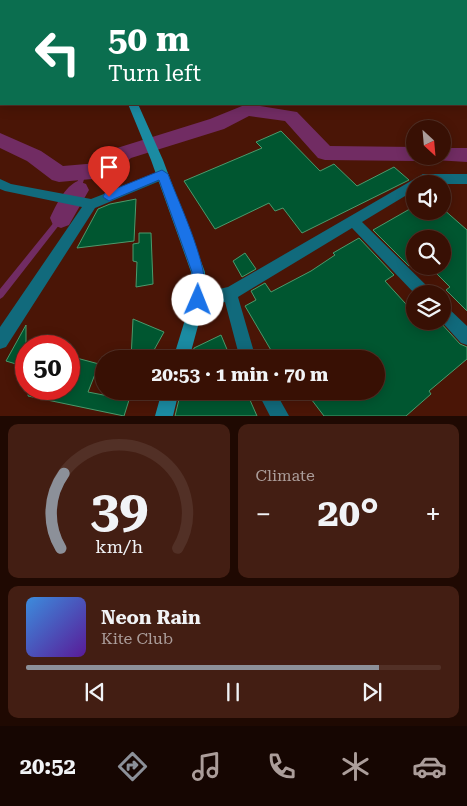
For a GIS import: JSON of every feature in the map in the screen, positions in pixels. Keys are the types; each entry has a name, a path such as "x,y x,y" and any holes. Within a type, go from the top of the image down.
{"main road":[{"path":"133,105 139,122 157,160 198,272 198,300 184,350"},
{"path":"164,416 168,400"}],"street":[{"path":"3,189 91,204 162,174"},
{"path":"198,300 230,294 423,179 467,179"},
{"path":"0,341 91,204"},
{"path":"353,221 416,285"},
{"path":"230,294 246,350"},
{"path":"451,321 467,337"},
{"path":"270,400 280,416"}],"building":[{"path":"281,131 320,171 334,164 357,186 394,167 406,177 406,181 302,233 283,208 275,211 269,203 215,229 184,181 262,148 256,142"},
{"path":"136,199 134,241 77,248 98,209 110,204"},
{"path":"406,211 406,220 451,220 451,216 467,230 467,311 451,295 451,285 448,285 438,275 451,275 451,230 406,230 406,263 373,230"},
{"path":"139,233 151,233 153,284 136,287 137,262 133,261 133,244 139,243"},
{"path":"359,238 394,275 385,281 406,304 406,330 447,330 460,344 467,347 467,359 429,391 431,394 406,416 324,416 312,400 385,400 385,350 271,350 245,306 256,300 251,291 265,283 271,292 311,271 335,255 333,253"},
{"path":"245,253 256,269 242,277 233,261"},
{"path":"133,319 164,332 154,350 131,350"},
{"path":"26,325 26,335 20,335"},
{"path":"221,335 227,350 193,350"},
{"path":"15,345 15,364 6,361"},
{"path":"80,359 95,363 95,374 88,392 95,393 95,400 129,400 124,416 47,400 80,400"},
{"path":"179,400 250,400 257,416 175,416"}],"waterway":[{"path":"0,140 34,156 59,174 103,170 124,153 217,124 247,110 291,116 325,153 406,154"},
{"path":"451,155 467,155"},
{"path":"78,190 83,172"},
{"path":"61,218 78,190"},
{"path":"0,295 61,218"}],"route":[{"path":"109,197 162,174 198,272 198,300"}]}
